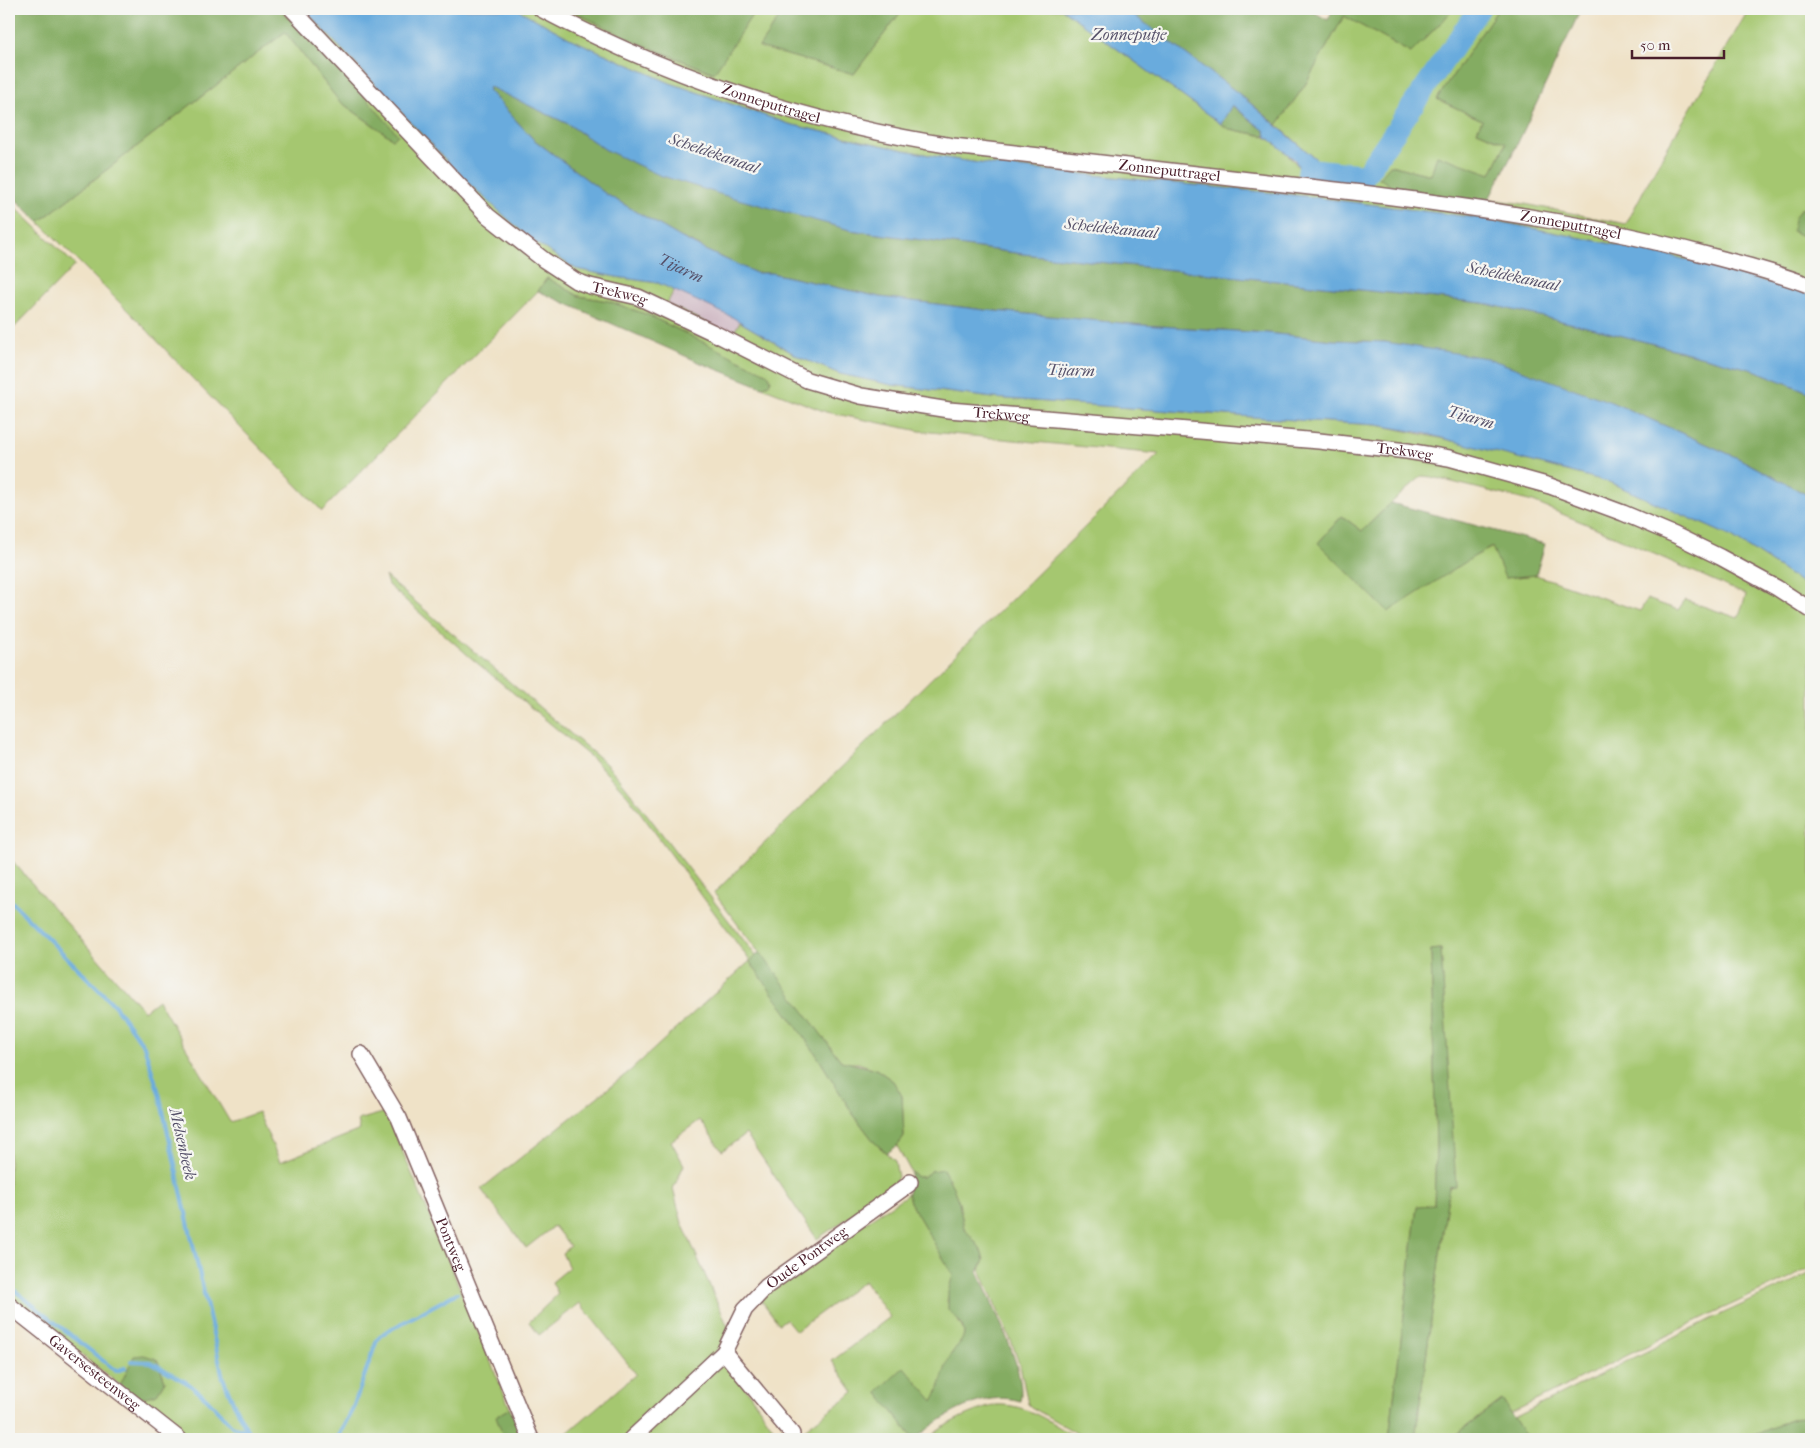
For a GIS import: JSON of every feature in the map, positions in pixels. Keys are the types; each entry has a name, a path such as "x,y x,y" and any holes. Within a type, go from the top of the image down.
{"street":[{"name":"Trekweg","path":"292,9 482,210 544,260 576,281 638,297 807,380 861,396 950,410 1328,442 1449,458 1550,486 1624,512 1720,557 1777,588 1811,610"},
{"name":"Zonneputtragel","path":"541,9 637,55 731,91 806,115 891,135 953,146 1318,188 1522,215 1609,231 1677,247 1756,268 1811,286"},
{"name":"Pontweg","path":"361,1054 399,1118 531,1439"},
{"name":"Oude Pontweg","path":"724,1352 744,1309 767,1286 866,1216 910,1182"},
{"name":"Gaversesteenweg","path":"9,1305 179,1439"},
{"path":"631,1439 724,1352 792,1434"}],"shaded area":[{"path":"679,263 684,263 726,282 729,288 724,288 682,268"},
{"path":"674,290 740,322 732,335 666,305"}],"green space":[{"path":"9,9 279,9 339,67 398,135 393,139 339,101 285,32 39,222 9,193"},
{"path":"279,9 304,9 464,179 576,269 658,283 674,290 667,304 732,335 740,322 801,358 840,374 892,385 993,398 1377,425 1459,442 1609,482 1732,537 1811,589 1811,1268 1711,1314 1511,1413 1502,1400 1450,1439 1415,1439 1449,1187 1455,1186 1441,949 1431,950 1436,1149 1434,1206 1417,1207 1389,1439 1087,1439 1031,1407 1028,1404 1021,1370 1012,1343 980,1270 984,1260 980,1248 964,1228 959,1203 948,1177 931,1171 923,1177 917,1177 911,1172 897,1146 904,1136 902,1096 893,1081 876,1069 858,1063 841,1061 714,893 1159,454 920,431 826,412 762,387 768,384 687,334 648,315 608,301 579,296 547,278 538,291 322,511 148,331 39,222 285,32 339,101 393,139","holes":["1422,476 1533,502 1746,595 1738,618 1685,600 1678,610 1647,599 1640,611 1536,575 1506,578 1493,547 1475,556 1318,543 1342,516 1362,531"]},
{"path":"517,9 568,9 636,42 713,73 756,9 785,9 759,47 854,74 903,9 1062,9 1221,124 1267,138 1283,150 1299,168 1309,169 1316,159 1277,125 1305,85 1344,16 1411,53 1454,9 1498,9 1437,99 1482,120 1477,131 1506,143 1491,174 1437,156 1431,175 1390,165 1485,201 1489,199 1525,204 1626,224 1655,169 1749,9 1811,9 1811,296 1800,291 1672,256 1486,219 1304,196 993,165 939,157 880,145 789,124 670,83 571,39"},
{"path":"568,9 756,9 714,73 636,42"},
{"path":"785,9 903,9 854,74 759,47"},
{"path":"1126,9 1308,9 1328,20 1333,9 1454,9 1411,53 1344,16 1305,85 1277,125 1238,93"},
{"path":"1498,9 1581,9 1515,149 1489,199 1475,203 1396,189 1379,178 1390,165 1431,175 1437,155 1491,174 1506,143 1477,131 1482,120 1437,99"},
{"path":"488,86 568,124 606,150 850,230 1023,254 1483,303 1600,330 1754,370 1811,393 1811,497 1738,458 1611,402 1385,342 1333,340 1267,333 1142,325 985,310 880,297 771,273 756,273 680,237 606,194 533,139 489,91"},
{"path":"1231,105 1265,131 1266,136 1229,129 1221,124"},
{"path":"9,201 75,265 9,333"},
{"path":"1811,208 1811,240 1792,231 1794,219 1800,209"},
{"path":"547,278 579,296 608,301 648,315 768,374 771,380 769,384 762,387 701,363 538,291"},
{"path":"1391,503 1545,544 1536,575 1505,578 1492,547 1388,612 1318,543 1342,516 1362,531"},
{"path":"385,576 604,762 619,778 756,956 751,961 816,1054 853,1114 875,1143 895,1161 898,1177 892,1188 817,1239 746,1134 722,1151 700,1120 671,1141 684,1165 673,1189 682,1223 729,1329 719,1348 623,1439 560,1439 636,1374 580,1303 539,1335 529,1322 558,1294 552,1282 569,1268 562,1253 570,1246 554,1226 526,1248 481,1189 630,1071 750,961 628,796 594,760 470,657 388,585"},
{"path":"9,857 144,1011 158,1000 230,1122 258,1112 280,1162 360,1130 358,1120 386,1112 510,1408 497,1416 504,1439 187,1439 135,1397 157,1394 165,1381 157,1359 120,1385 9,1299"},
{"path":"1441,949 1456,1186 1449,1187 1415,1439 1389,1439 1417,1206 1434,1205 1436,1149 1431,950"},
{"path":"760,952 841,1061 876,1069 893,1081 902,1096 904,1136 897,1146 887,1153 875,1143 853,1114 816,1054 750,962"},
{"path":"943,1169 959,1203 964,1228 980,1248 984,1260 978,1272 999,1318 1013,1356 1021,1389 1020,1401 998,1398 976,1403 945,1417 914,1439 877,1392 904,1367 933,1401 946,1365 964,1335 962,1326 948,1310 948,1292 953,1275 910,1202 908,1194 911,1172 917,1177 923,1177 931,1171"},
{"path":"908,1194 910,1202 954,1276 947,1301 964,1331 963,1339 952,1353 939,1392 933,1401 877,1392 914,1439 791,1439 854,1392 832,1361 890,1317 864,1281 796,1331 786,1319 779,1324 761,1300 762,1296 839,1240"},
{"path":"1811,1273 1811,1414 1788,1421 1745,1439 1553,1439 1525,1435 1528,1439 1519,1439 1524,1435 1514,1418 1713,1318"},
{"path":"144,1355 157,1359 165,1381 157,1394 141,1397 133,1395 120,1385 134,1356"},
{"path":"722,1361 731,1367 781,1439 637,1439"},
{"path":"1502,1400 1525,1435 1553,1439 1528,1439 1524,1435 1519,1439 1450,1439"},
{"path":"996,1405 1007,1405 1029,1411 1079,1439 928,1439 943,1427 960,1418"},
{"path":"510,1408 522,1439 504,1439 496,1416"},
{"path":"1811,1414 1811,1439 1745,1439 1788,1421"}],"water":[{"name":"Scheldekanaal","path":"304,9 517,9 571,39 670,83 789,124 880,145 939,157 993,165 1304,196 1486,219 1672,256 1800,291 1811,296 1811,393 1754,370 1600,330 1483,303 1023,254 850,230 723,195 659,175 606,150 568,124 488,87 489,91 533,139 606,194 680,237 756,273 771,273 880,297 985,310 1142,325 1267,333 1333,340 1385,342 1487,358 1611,402 1738,458 1811,497 1811,589 1732,537 1609,482 1423,433 1377,425 993,398 892,385 840,374 801,358 732,317 658,283 576,269 530,239 464,179","holes":["679,263 685,263 726,282 729,288 724,288 682,268"]},
{"name":"Zonneputje","path":"1062,9 1126,9 1238,93 1316,159 1309,169 1299,168 1295,160 1266,136 1265,131 1232,105 1221,124"}],"waterway":[{"path":"1308,174 1309,169 1365,175 1479,9"},
{"name":"Tijarm","path":"655,255 692,273 757,298"},
{"name":"Melsenbeek","path":"9,899 115,1006 144,1046 159,1093 223,1378 236,1409 252,1439"},
{"path":"9,1286 116,1371 125,1368"},
{"path":"337,1439 353,1408 377,1340 384,1333 457,1293"},
{"path":"131,1361 151,1362 189,1384 207,1399 232,1426 248,1431"}]}
